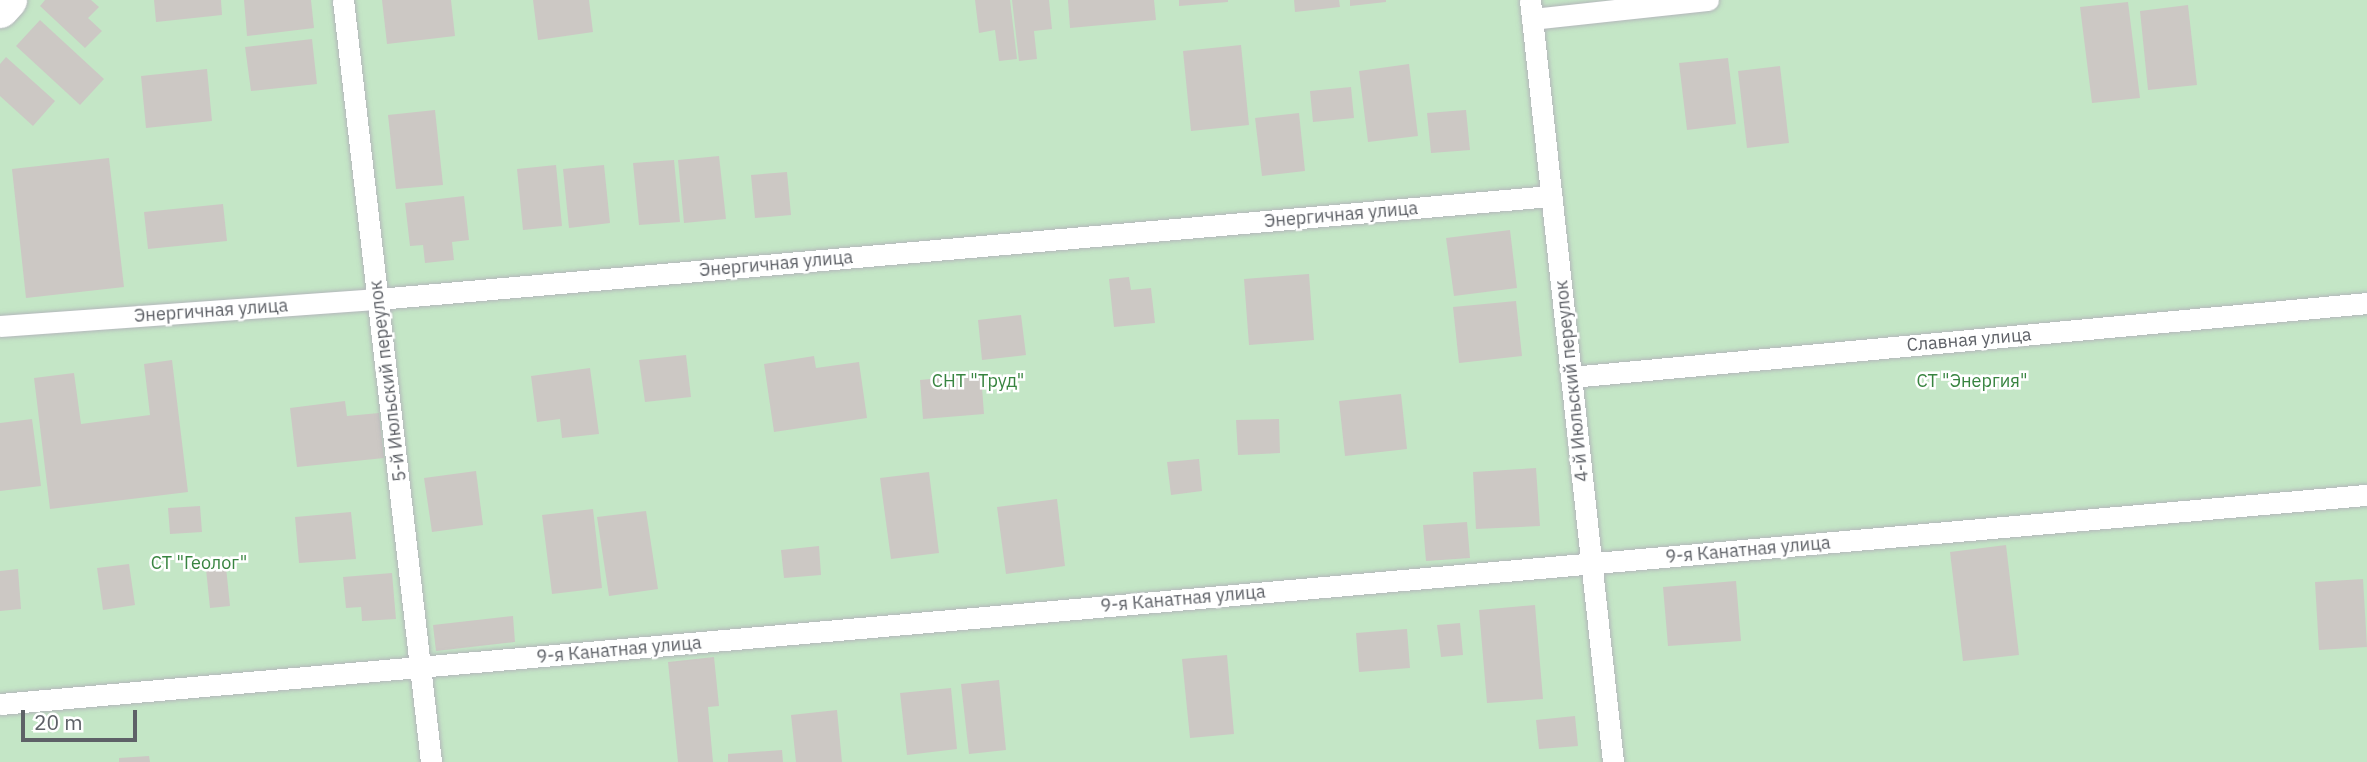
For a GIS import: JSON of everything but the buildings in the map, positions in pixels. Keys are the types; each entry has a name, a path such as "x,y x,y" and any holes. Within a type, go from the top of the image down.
{"street":[{"path":"0,9 8,0"}],"lane":[{"name":"5-й Июльский переулок","path":"343,0 432,762"},
{"path":"1531,10 1708,0"},
{"name":"4-й Июльский переулок","path":"1531,10 1613,762"},
{"name":"Энергичная улица","path":"0,326 379,299 1551,196"},
{"name":"Славная улица","path":"1571,377 2367,303"},
{"name":"9-я Канатная улица","path":"0,704 2367,495"}],"green space":[{"path":"19,0 2367,0 2367,762 0,762 0,20"}],"park label":[{"name":"СНТ \"Труд\"","path":"978,381"},
{"name":"СТ \"Энергия\"","path":"1972,381"},
{"name":"СТ \"Геолог\"","path":"199,563"}]}
